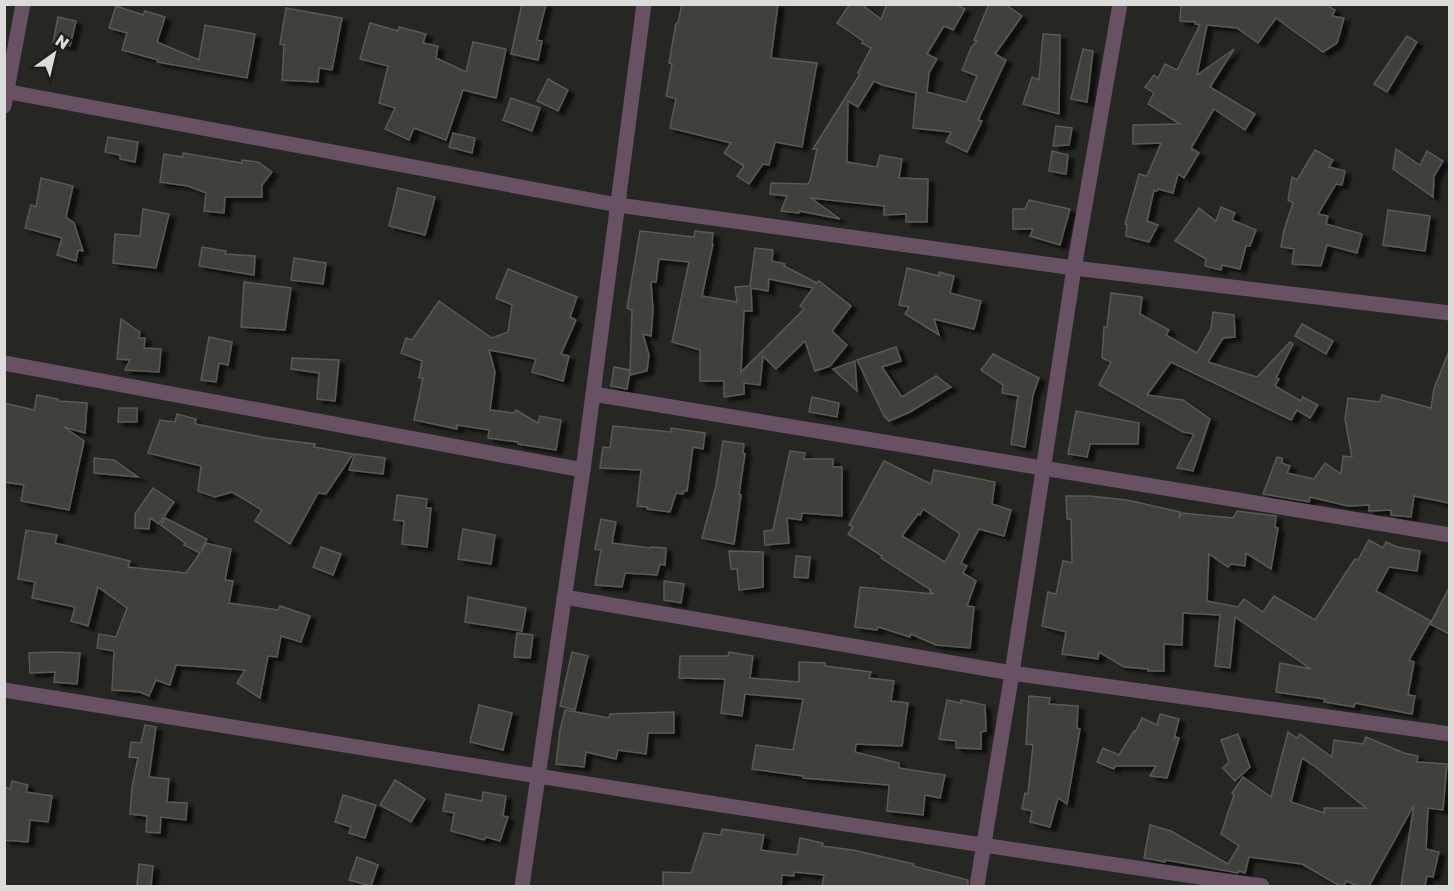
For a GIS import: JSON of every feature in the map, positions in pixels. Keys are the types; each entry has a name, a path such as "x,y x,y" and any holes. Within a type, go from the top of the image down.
{"street":[{"path":"23,4 5,96 618,205 1074,268 1449,314"},
{"path":"522,886 583,470 644,4"},
{"path":"977,886 1074,268 1120,4"},
{"path":"4,363 583,470"},
{"path":"593,394 1449,535"},
{"path":"564,597 1012,673 1449,734"},
{"path":"4,690 538,777 984,846 1262,886"}],"building":[{"path":"522,4 546,4 537,40 542,41 538,60 511,54"},
{"path":"682,4 778,4 771,58 817,63 802,147 775,142 769,165 763,164 749,184 737,176 744,166 724,153 731,143 670,128 676,99 666,96 672,64 669,63"},
{"path":"850,4 861,4 881,19 887,4 955,4 965,9 953,30 944,26 927,54 937,59 929,73 927,92 966,102 977,76 962,70 971,48 977,41 974,40 989,4 1005,4 1022,16 995,54 1006,60 978,120 982,121 967,152 946,142 951,132 913,128 916,93 874,81 858,107 848,101 847,162 877,167 880,155 902,159 899,178 928,179 927,222 906,222 906,214 884,215 884,206 811,198 840,219 799,211 799,213 781,211 787,196 770,194 771,183 808,184 817,149 813,149 860,74 858,73 871,48 837,23"},
{"path":"1181,4 1325,4 1335,10 1332,16 1344,18 1337,43 1323,52 1276,18 1258,43 1237,28 1207,25 1197,75 1234,49 1210,87 1255,114 1245,130 1214,109 1191,148 1199,153 1184,178 1178,174 1173,193 1154,190 1147,221 1158,225 1149,242 1126,236 1127,225 1125,224 1139,174 1147,176 1161,143 1133,144 1133,125 1180,124 1148,104 1154,93 1145,87 1154,75 1158,78 1165,64 1177,70 1200,25 1195,22 1180,21"},
{"path":"116,6 143,15 145,11 165,17 157,42 199,60 205,25 255,34 247,78 157,62 158,60 122,50 127,33 109,28"},
{"path":"286,8 342,18 332,70 319,68 318,82 282,80 284,45 280,44"},
{"path":"58,17 76,21 70,46 53,43"},
{"path":"370,23 398,31 399,27 426,34 423,43 438,46 436,58 466,72 473,42 506,49 496,98 463,90 446,140 414,128 409,140 385,129 395,108 379,103 388,66 360,59"},
{"path":"1043,34 1060,35 1059,114 1023,104 1032,77 1039,80"},
{"path":"1407,36 1417,42 1387,92 1374,84"},
{"path":"1083,49 1093,51 1087,102 1071,99"},
{"path":"548,79 568,90 558,111 537,101"},
{"path":"511,98 540,108 532,131 503,120"},
{"path":"1056,126 1072,128 1069,145 1053,146"},
{"path":"453,133 475,138 472,153 449,147"},
{"path":"108,137 138,142 135,162 120,159 120,155 105,152"},
{"path":"1396,149 1420,165 1427,151 1443,161 1434,176 1433,197 1393,169"},
{"path":"1315,150 1333,160 1329,167 1345,171 1342,185 1336,184 1318,214 1328,216 1326,224 1362,234 1357,253 1327,245 1321,266 1292,264 1294,249 1281,247 1293,203 1288,200 1292,177 1297,180"},
{"path":"1052,151 1068,155 1066,174 1049,171"},
{"path":"183,153 242,163 242,160 258,162 272,172 262,185 262,197 225,197 224,213 204,211 206,193 188,186 160,182 164,154 183,157"},
{"path":"41,178 73,186 66,217 74,223 83,251 78,250 76,261 57,255 62,238 25,228 31,205 36,207"},
{"path":"398,188 435,197 425,235 389,226"},
{"path":"1029,200 1070,209 1060,245 1030,236 1033,229 1013,229 1013,209 1025,209"},
{"path":"1221,207 1235,213 1232,220 1256,230 1250,246 1246,246 1240,269 1222,265 1221,270 1205,266 1206,259 1175,241 1199,208 1216,221"},
{"path":"143,209 169,214 156,268 113,263 115,234 140,236"},
{"path":"1388,210 1430,216 1425,251 1383,245"},
{"path":"640,231 694,237 695,231 713,233 713,244 702,296 737,302 735,287 750,286 755,248 773,250 772,261 785,264 784,266 817,283 819,281 851,306 832,331 847,345 830,366 815,371 805,341 776,369 763,356 760,385 744,383 744,394 724,397 724,381 700,381 700,350 672,342 689,262 659,259 656,282 651,282 653,310 651,336 643,334 649,355 647,371 630,375 630,371 627,389 611,386 614,367 630,370 632,310 627,308","holes":["769,279 813,288 800,306 804,309 741,372 744,311 752,311 751,288 768,291"]},
{"path":"202,247 226,251 225,254 255,256 254,275 199,266"},
{"path":"294,258 326,263 323,284 291,280"},
{"path":"907,268 939,276 939,272 954,276 950,293 981,301 974,329 934,319 939,335 905,314 909,307 899,305"},
{"path":"508,269 577,297 570,317 576,320 561,354 569,356 563,381 532,372 536,359 489,350 495,372 490,410 514,413 516,410 538,423 540,416 561,420 556,450 488,438 489,430 457,425 457,429 414,420 423,378 419,378 422,361 401,353 406,338 412,340 439,301 492,338 508,332 512,305 496,298"},
{"path":"244,282 291,288 285,330 241,327"},
{"path":"1111,293 1142,297 1140,314 1169,330 1166,335 1197,353 1211,329 1213,312 1234,315 1235,337 1223,338 1208,362 1257,377 1290,342 1293,344 1276,378 1279,379 1275,386 1301,401 1303,397 1318,405 1310,418 1297,410 1291,420 1171,362 1147,395 1183,400 1210,419 1193,471 1177,468 1194,434 1183,432 1099,385 1111,362 1102,358 1104,327 1107,327"},
{"path":"121,319 140,332 139,338 145,338 144,348 161,349 159,372 125,370 130,360 117,359"},
{"path":"1302,324 1333,341 1326,354 1295,336"},
{"path":"209,337 232,342 228,365 219,363 216,382 201,380"},
{"path":"896,347 901,361 882,367 902,397 936,376 951,387 910,412 889,421 884,416 857,360"},
{"path":"1449,351 1449,503 1414,496 1411,517 1391,515 1391,510 1369,511 1369,505 1348,506 1310,497 1309,502 1263,494 1277,457 1282,458 1282,463 1290,466 1287,473 1314,479 1325,463 1341,474 1343,456 1352,457 1345,419 1348,398 1380,402 1382,395 1431,408 1434,389"},
{"path":"993,354 1039,378 1033,395 1025,447 1011,444 1018,396 1002,393 1003,385 981,370"},
{"path":"292,358 339,360 335,401 317,399 319,373 291,369"},
{"path":"855,361 857,391 833,369"},
{"path":"37,395 58,399 58,401 87,403 85,433 64,427 84,441 69,510 21,501 24,485 4,482 4,403 34,410"},
{"path":"812,397 839,403 837,417 809,412"},
{"path":"119,408 137,408 137,422 118,422"},
{"path":"1076,411 1139,423 1138,444 1090,444 1087,457 1068,454"},
{"path":"177,414 196,419 195,424 267,438 315,444 314,447 353,454 326,494 318,493 290,544 255,521 262,510 232,492 215,497 198,491 201,466 148,453 160,420 175,422"},
{"path":"613,426 671,432 671,428 705,433 703,449 693,447 687,491 683,494 676,493 670,512 637,506 641,470 600,468 603,447 610,448"},
{"path":"723,441 744,444 743,453 745,454 739,494 741,495 734,544 702,538 716,486"},
{"path":"790,451 805,453 804,459 833,459 833,467 842,467 842,516 802,513 801,520 787,518 789,543 765,545 764,531 773,530"},
{"path":"355,454 385,458 383,474 349,470"},
{"path":"94,458 114,460 138,477 94,473"},
{"path":"884,461 931,484 934,470 995,482 992,504 1011,510 1004,536 979,529 961,563 967,566 963,573 976,581 967,606 974,607 970,648 936,645 911,634 910,637 878,627 877,630 855,627 860,587 934,594 848,534 853,527 849,525","holes":["923,509 960,534 945,562 902,536"]},
{"path":"153,488 174,502 159,524 150,518 149,529 135,528 135,514"},
{"path":"397,495 427,499 426,508 431,508 427,547 402,544 404,521 394,520"},
{"path":"1066,496 1127,500 1180,512 1179,518 1182,513 1233,518 1237,511 1276,516 1275,527 1278,528 1271,569 1246,553 1245,566 1231,564 1228,567 1209,554 1207,601 1238,607 1244,599 1263,612 1274,596 1315,620 1355,559 1358,560 1369,540 1383,548 1386,542 1397,547 1420,551 1417,571 1389,567 1376,591 1431,621 1409,660 1414,662 1408,695 1415,696 1412,714 1355,703 1354,707 1324,702 1325,699 1276,692 1280,663 1311,669 1235,617 1230,668 1215,666 1220,615 1183,613 1182,645 1164,644 1164,671 1124,667 1099,652 1098,659 1062,654 1066,632 1042,626 1048,592 1056,594 1063,561 1072,563 1071,519 1067,519"},
{"path":"165,518 207,539 201,551 206,543 231,549 225,580 233,581 229,603 278,610 280,606 310,616 301,642 281,636 277,657 268,656 260,698 237,683 245,670 176,665 170,685 156,680 149,696 140,692 112,690 114,651 97,648 99,634 116,637 127,608 98,587 88,626 71,621 75,607 32,598 35,582 18,579 26,530 57,535 55,543 130,561 128,567 186,573 200,553 184,545 185,543 161,525"},
{"path":"601,519 616,522 612,543 666,548 665,565 660,564 657,575 625,573 622,587 595,585 601,550 595,549"},
{"path":"463,529 495,535 491,564 458,559"},
{"path":"321,547 341,554 333,575 313,567"},
{"path":"729,551 763,552 763,587 739,590 737,569 731,569"},
{"path":"796,556 810,557 808,578 794,577"},
{"path":"664,581 684,584 681,603 664,600"},
{"path":"1449,588 1449,634 1430,624"},
{"path":"468,597 526,608 522,631 465,622"},
{"path":"517,633 533,635 530,658 514,657"},
{"path":"572,652 588,656 575,710 560,706"},
{"path":"729,652 753,656 750,678 799,682 799,662 825,663 825,666 871,672 869,678 894,681 891,701 908,703 902,746 856,744 855,752 899,763 899,768 945,775 940,798 925,795 923,815 887,811 889,785 803,778 803,776 752,769 756,745 793,750 803,699 745,694 742,716 721,713 725,679 679,678 680,656 728,656"},
{"path":"29,653 80,653 77,684 54,682 55,672 30,673"},
{"path":"1029,696 1050,698 1049,704 1078,706 1077,728 1080,729 1067,804 1058,798 1050,827 1030,822 1032,811 1022,809 1025,793 1028,794 1033,745 1026,744"},
{"path":"947,700 961,703 961,700 985,705 986,731 981,732 981,749 956,748 956,741 939,739"},
{"path":"479,705 512,713 503,750 470,742"},
{"path":"565,710 609,718 610,714 674,712 674,733 648,733 646,754 618,750 616,759 586,752 584,767 556,764"},
{"path":"1160,714 1179,719 1174,739 1179,738 1167,778 1150,776 1156,766 1115,766 1114,769 1097,762 1103,748 1119,755 1142,718 1157,725"},
{"path":"145,725 156,727 149,777 169,779 167,802 187,803 186,820 161,817 160,833 146,832 147,816 130,814 132,787 138,758 129,757 131,742 141,743"},
{"path":"1288,732 1297,738 1300,734 1332,757 1334,740 1363,744 1366,737 1404,753 1418,756 1417,762 1447,764 1443,810 1428,808 1426,849 1439,852 1433,877 1427,876 1425,886 1401,886 1414,805 1369,886 1357,886 1347,881 1340,886 1302,864 1249,857 1245,873 1144,858 1150,825 1171,831 1228,864 1239,846 1221,834 1234,795 1232,793 1243,777 1271,797","holes":["1302,758 1366,808 1324,808 1324,813 1291,802"]},
{"path":"1238,734 1250,767 1235,781 1223,768 1229,762 1221,740"},
{"path":"395,780 425,799 411,822 380,805"},
{"path":"12,781 28,785 26,792 52,796 48,822 30,820 28,842 4,840 4,787 10,789"},
{"path":"483,792 506,796 503,816 508,817 500,841 486,837 484,840 451,831 454,813 443,811 446,794 482,801"},
{"path":"343,795 376,805 365,838 349,833 351,827 335,822"},
{"path":"722,829 764,835 761,850 797,855 800,838 823,843 822,846 853,850 914,864 913,866 968,880 968,886 822,886 824,875 794,872 794,876 782,875 781,886 663,886 663,872 691,873 704,833 721,835"},
{"path":"357,857 378,865 371,886 349,880"},
{"path":"139,864 153,866 151,886 137,886"}]}
